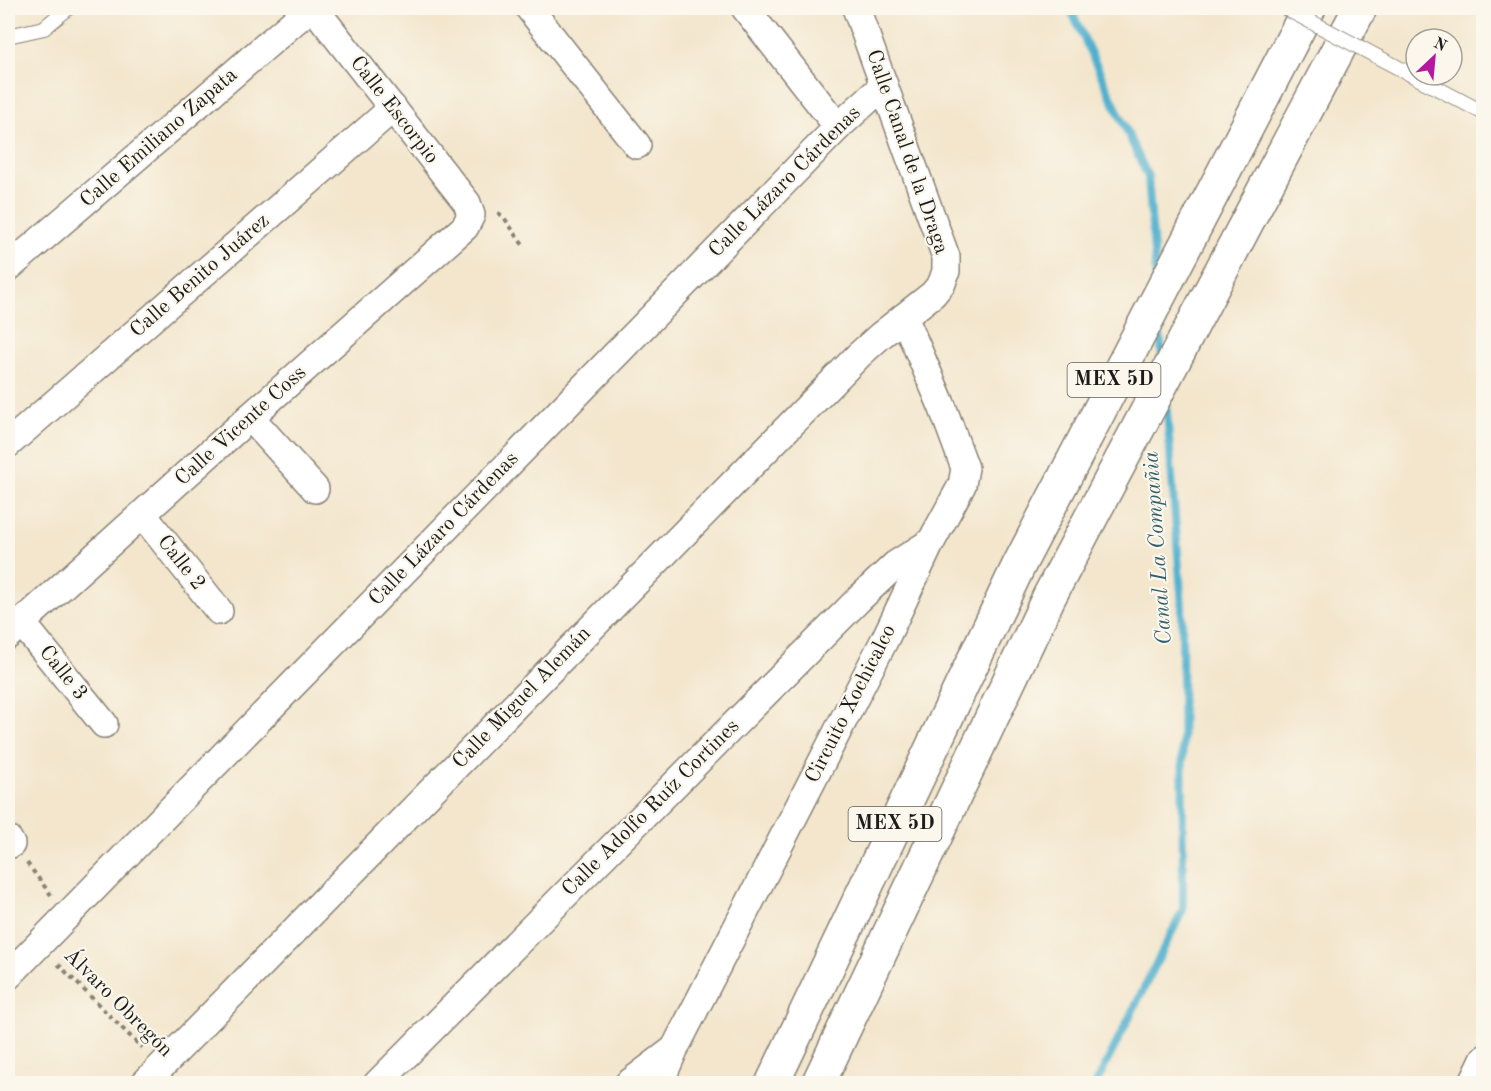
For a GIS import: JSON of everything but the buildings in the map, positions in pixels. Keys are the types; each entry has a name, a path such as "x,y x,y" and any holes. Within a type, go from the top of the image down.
{"highway":[{"name":"MEX 5D","path":"772,1083 1018,565 1310,8"},
{"name":"MEX 5D","path":"818,1083 1049,597 1360,8"}],"street":[{"name":"Calle Escorpio","path":"312,8 467,203 471,215"},
{"name":"Calle Emiliano Zapata","path":"8,268 312,8"},
{"path":"529,8 637,145"},
{"path":"745,8 838,127"},
{"name":"Calle Canal de la Draga","path":"856,8 946,257 946,271 942,283 933,294 904,317"},
{"name":"Calle Lázaro Cárdenas","path":"8,976 838,127 884,85"},
{"name":"Calle Benito Juárez","path":"8,444 393,108"},
{"name":"Calle Vicente Coss","path":"15,629 465,227 471,215"},
{"name":"Circuito Xochicalco","path":"659,1083 886,638 931,542 960,491 965,476 942,406 904,317"},
{"name":"Calle Miguel Alemán","path":"152,1075 859,355 904,317"},
{"path":"250,417 315,489"},
{"name":"Calle 2","path":"143,515 219,611"},
{"name":"Calle Adolfo Ruíz Cortines","path":"377,1083 859,599 895,565 931,542"},
{"name":"Calle 3","path":"15,629 104,724"},
{"path":"628,1083 675,1048"},
{"path":"1472,1083 1484,1059"}],"lane":[{"path":"1285,8 1484,113"},
{"path":"8,36 44,28 60,10"}],"path":[{"path":"471,215 500,214 525,248"},
{"path":"9,841 67,915"},
{"name":"Álvaro Obregón","path":"37,946 152,1075"}],"waterway":[{"name":"Canal La Compañia","path":"1070,8 1148,177 1156,277"},
{"name":"Canal La Compañia","path":"1159,320 1162,358"},
{"name":"Canal La Compañia","path":"1096,1084 1183,910 1182,606 1166,400"}]}
